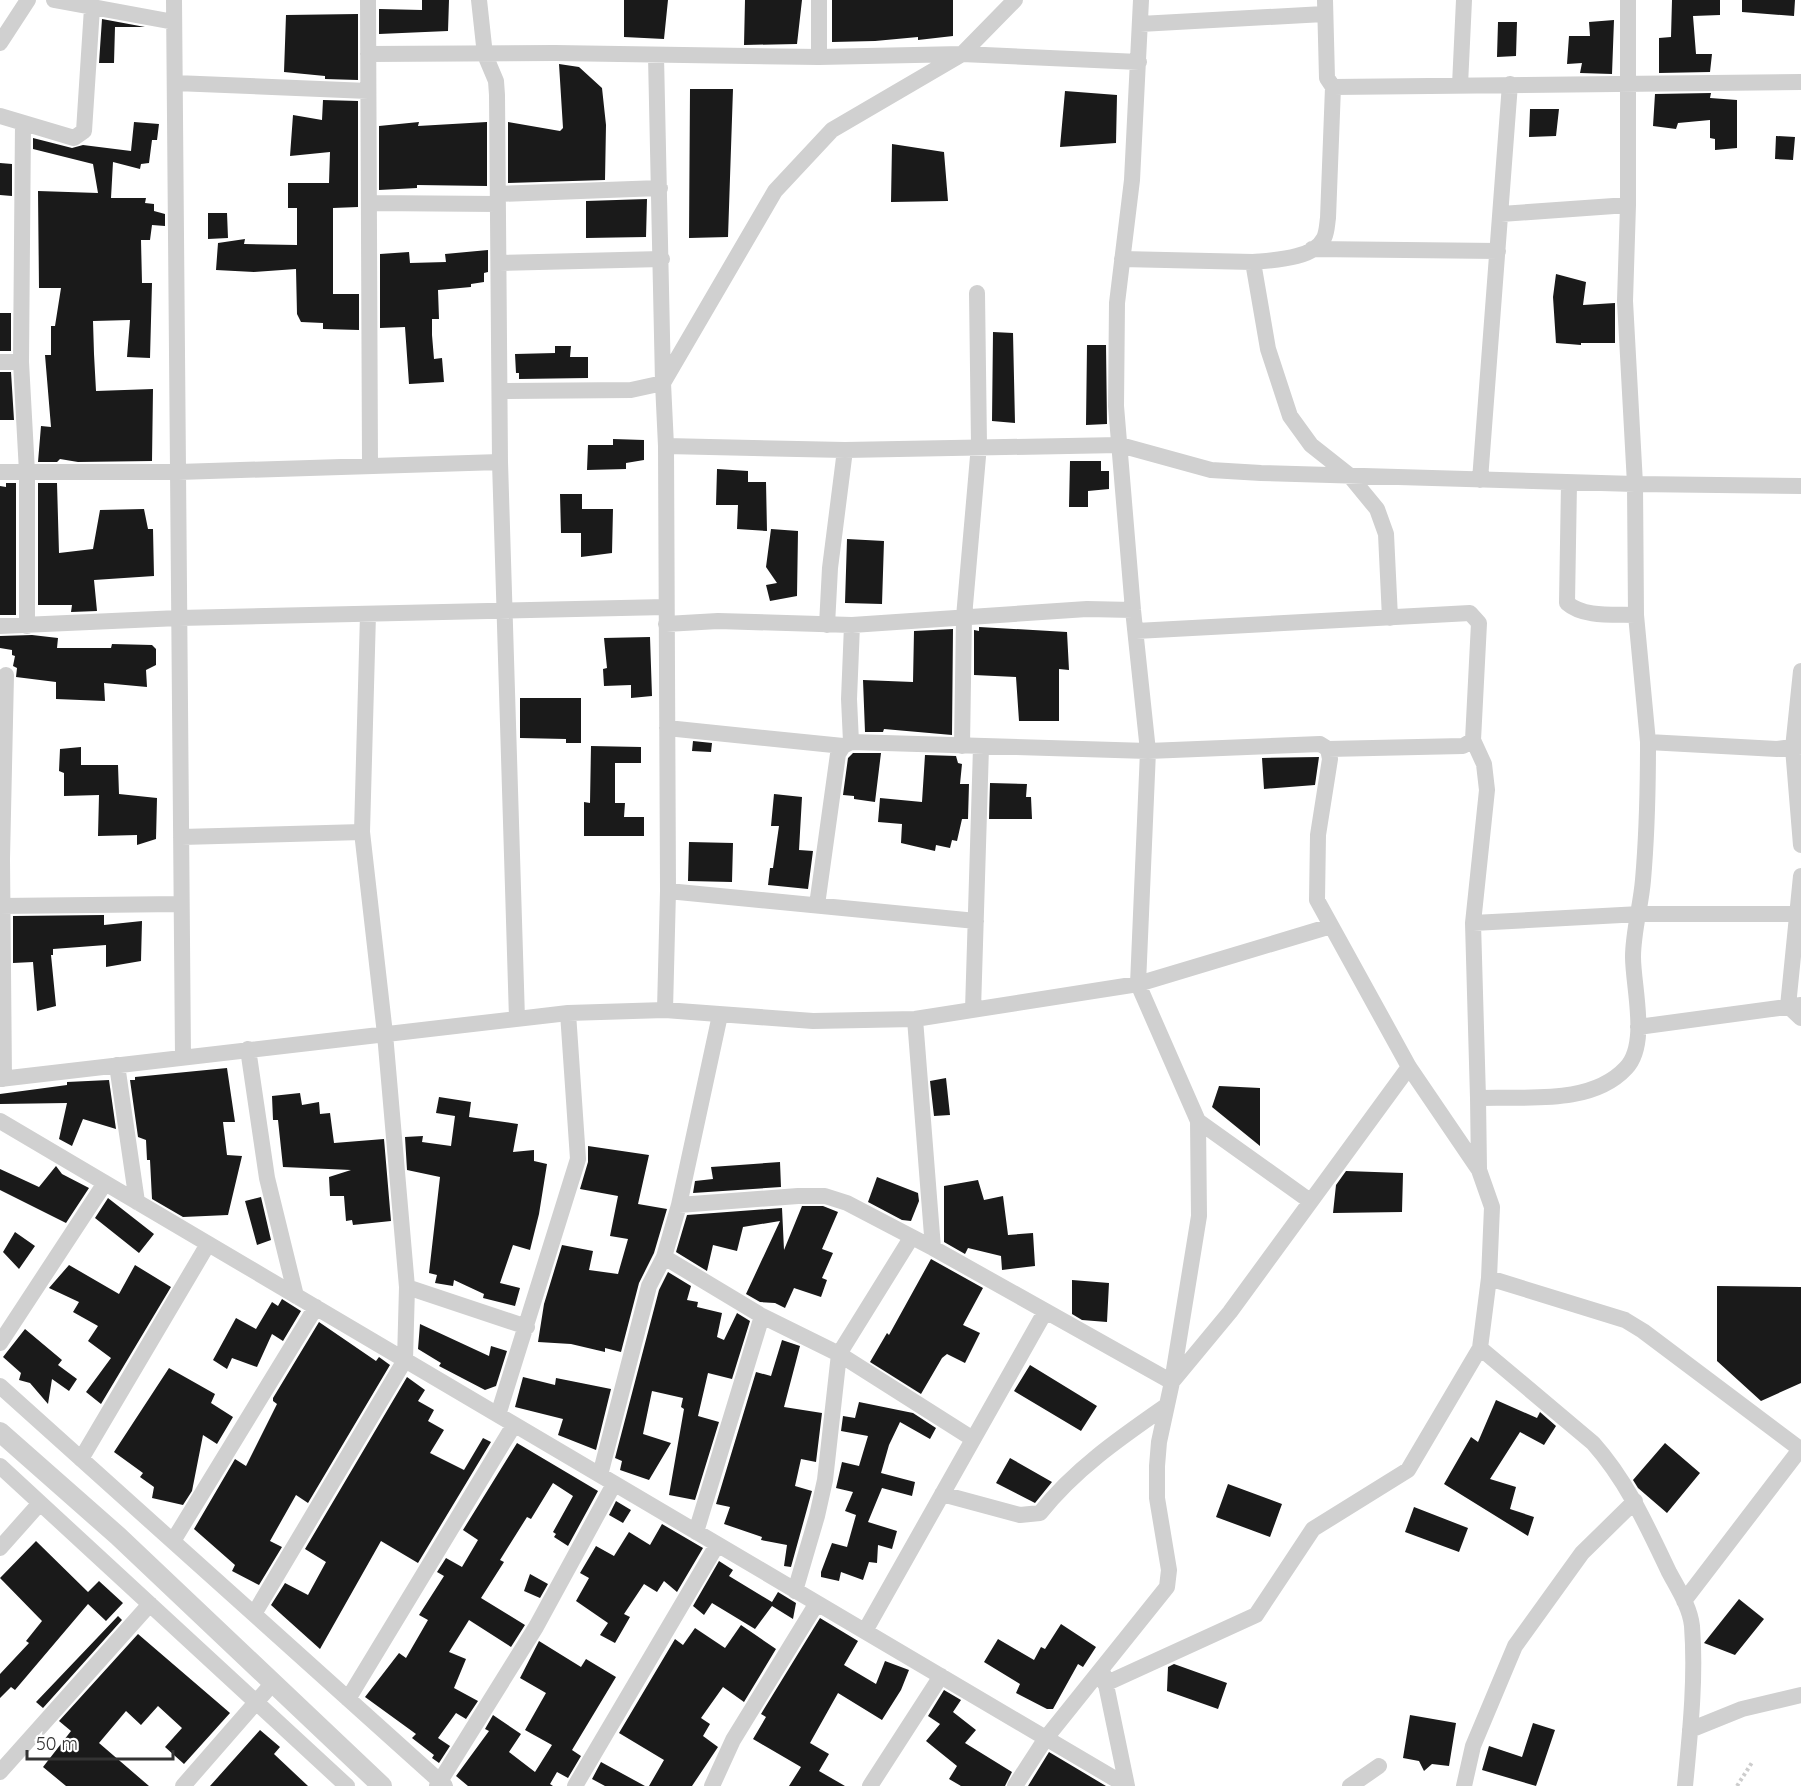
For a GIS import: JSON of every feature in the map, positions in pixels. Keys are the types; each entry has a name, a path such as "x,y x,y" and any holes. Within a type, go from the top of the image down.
{"street":[{"path":"0,43 28,0"},
{"path":"54,0 174,22"},
{"path":"174,0 183,1058"},
{"path":"368,0 370,464"},
{"path":"479,0 485,55 496,81 497,96 503,611 517,1019"},
{"path":"819,0 819,57"},
{"path":"500,391 631,390 663,383 775,191 832,130 962,54 1015,0"},
{"path":"1015,1786 1046,1738 1167,1587 1169,1570 1157,1498 1157,1466 1199,1216 1198,1120 1138,984 1148,751 1133,610 1116,406 1116,326 1132,180 1141,0"},
{"path":"1460,85 1464,0"},
{"path":"1478,1098 1571,1095 1599,1088 1628,1067 1636,1051 1638,1027 1633,955 1640,914 1648,833 1648,742 1636,615 1635,484 1625,300 1628,205 1628,0"},
{"path":"1122,259 1254,262 1288,258 1312,249 1324,239 1328,219 1333,87 1326,78 1325,7 1140,24"},
{"path":"0,116 74,138 84,131 92,8"},
{"path":"368,54 555,53 819,57 962,54 1138,62"},
{"path":"656,56 666,446 668,891 665,1010"},
{"path":"1333,87 1629,82 1801,82"},
{"path":"175,83 368,91"},
{"path":"1480,480 1510,84"},
{"path":"23,123 21,362 27,472 27,626"},
{"path":"369,203 498,199 660,188"},
{"path":"1501,214 1628,205"},
{"path":"1312,249 1498,251"},
{"path":"499,263 662,259"},
{"path":"1254,262 1268,349 1290,416 1311,445 1349,475 1377,509 1386,534 1390,618"},
{"path":"962,746 964,617 980,445 977,293"},
{"path":"0,362 21,362"},
{"path":"666,446 845,450 980,445 1120,445 1211,470 1569,483 1801,486"},
{"path":"827,625 830,568 845,450"},
{"path":"0,472 178,472 370,464 500,462"},
{"path":"1569,483 1568,603 1574,609 1584,612 1636,615"},
{"path":"0,626 179,618 503,611 852,625 1087,609 1133,610"},
{"path":"254,1614 405,1360 407,1287 385,1034 362,832 368,614"},
{"path":"1136,631 1470,614 1476,618 1479,623 1473,740 1484,764 1486,790 1473,923 1479,1170"},
{"path":"817,905 838,754 847,744 852,625"},
{"path":"1801,671 1798,750 1801,845"},
{"path":"6,675 1,859 2,1079 568,1013 665,1010 833,1022 915,1019 1138,984 1332,926"},
{"path":"667,728 847,744 1148,751 1320,744 1328,748 1463,746 1473,740"},
{"path":"1648,742 1798,750"},
{"path":"973,1010 981,747"},
{"path":"1106,1684 1256,1615 1313,1529 1408,1470 1480,1348 1489,1278 1492,1207 1479,1170 1409,1067 1317,900 1318,835 1330,759 1328,748"},
{"path":"181,837 362,832"},
{"path":"1801,876 1794,1006 1801,1018"},
{"path":"668,891 976,921"},
{"path":"1,906 181,904"},
{"path":"1473,923 1640,914 1798,914"},
{"path":"1638,1027 1794,1006"},
{"path":"498,1415 578,1159 568,1013"},
{"path":"0,1386 441,1785 536,1627 607,1480 649,1286 664,1257 680,1205 720,1015"},
{"path":"915,1019 933,1248"},
{"path":"248,1049 267,1178 296,1296"},
{"path":"117,1065 137,1202"},
{"path":"1172,1382 1230,1312 1409,1067"},
{"path":"1198,1120 1310,1201"},
{"path":"0,1121 1127,1786"},
{"path":"0,1342 105,1183"},
{"path":"680,1205 798,1196 825,1196 847,1203 910,1238 933,1248 1172,1382"},
{"path":"795,1591 825,1480 831,1444 838,1354 910,1238"},
{"path":"81,1459 208,1244"},
{"path":"664,1257 762,1316 838,1354 973,1439"},
{"path":"1489,1278 1625,1320 1643,1330 1800,1449 1684,1601"},
{"path":"407,1287 527,1327"},
{"path":"173,1541 316,1307"},
{"path":"865,1631 1045,1312"},
{"path":"696,1532 762,1316"},
{"path":"1480,1348 1593,1443 1608,1460 1635,1501 1684,1601 1692,1626 1690,1730 1685,1786"},
{"path":"942,1494 1020,1515 1040,1513 1056,1492 1107,1447 1166,1406"},
{"path":"348,1699 514,1425"},
{"path":"0,1432 118,1536 378,1784"},
{"path":"0,1466 347,1786"},
{"path":"1464,1786 1473,1746 1515,1646 1582,1553 1635,1501"},
{"path":"0,1548 40,1503"},
{"path":"575,1786 717,1545"},
{"path":"712,1786 733,1740 817,1603"},
{"path":"0,1772 150,1604"},
{"path":"1102,1666 1127,1786"},
{"path":"870,1786 941,1677"},
{"path":"183,1786 272,1684"},
{"path":"1690,1730 1742,1709 1801,1695"},
{"path":"1350,1786 1379,1766"}],"path":[{"path":"1737,1786 1753,1761"}],"building":[{"path":"422,0 449,0 448,31 379,34 379,9 422,10"},
{"path":"624,0 668,0 664,39 624,37"},
{"path":"745,0 802,0 797,44 744,45"},
{"path":"832,0 953,0 953,36 918,40 918,37 832,42"},
{"path":"1672,0 1720,0 1720,15 1693,16 1696,54 1712,54 1710,72 1659,73 1659,38 1671,37"},
{"path":"1742,0 1795,0 1794,16 1742,12"},
{"path":"358,14 358,80 325,79 325,76 284,72 286,15"},
{"path":"102,19 145,27 115,27 114,63 99,63"},
{"path":"1614,20 1612,74 1580,73 1582,63 1567,64 1569,36 1590,36 1589,22"},
{"path":"1498,22 1517,22 1516,56 1497,57"},
{"path":"559,64 579,67 602,88 606,125 605,180 508,183 508,122 560,131 563,128"},
{"path":"690,89 733,89 728,237 689,238"},
{"path":"1065,91 1117,95 1116,143 1060,147"},
{"path":"1711,93 1710,98 1737,100 1737,148 1715,150 1715,139 1710,138 1710,120 1678,123 1676,129 1653,126 1655,94"},
{"path":"323,100 358,101 358,207 333,208 333,294 359,294 359,330 323,329 323,323 301,322 297,314 296,269 254,272 216,270 218,243 245,239 244,244 297,245 297,208 288,208 288,183 329,183 330,152 290,156 293,115 322,120"},
{"path":"1530,109 1559,109 1556,136 1529,137"},
{"path":"134,122 159,124 157,140 152,140 149,163 141,164 140,169 113,162 111,198 146,198 145,203 154,204 154,211 165,214 165,226 152,225 150,240 141,240 142,283 152,283 150,358 127,357 130,320 93,321 94,354 96,391 153,389 152,461 78,462 60,459 57,462 38,462 41,426 51,427 45,355 51,355 51,326 55,326 61,288 39,288 38,191 98,193 93,164 33,149 33,138 72,148 83,145 131,151"},
{"path":"419,122 418,126 487,122 487,186 417,185 417,188 379,190 379,126"},
{"path":"1776,136 1795,137 1793,160 1775,159"},
{"path":"892,144 944,152 948,201 891,202"},
{"path":"0,163 12,164 12,196 0,195"},
{"path":"647,199 646,237 586,238 586,201"},
{"path":"208,213 227,213 228,238 208,239"},
{"path":"488,250 488,272 484,273 484,282 471,284 471,287 438,290 439,319 432,319 432,335 434,359 442,358 444,382 409,384 405,327 380,328 380,254 409,252 410,263 446,262 445,254"},
{"path":"1556,274 1586,282 1583,305 1615,303 1615,343 1581,343 1581,345 1556,343 1553,297"},
{"path":"0,313 11,313 11,351 0,351"},
{"path":"993,332 1013,333 1015,423 992,421"},
{"path":"1087,345 1106,345 1107,424 1086,425"},
{"path":"555,346 571,346 570,357 588,357 588,378 519,379 519,373 516,373 515,354 555,353"},
{"path":"0,372 11,372 14,420 0,420"},
{"path":"613,439 644,440 644,460 626,463 626,469 587,470 588,445 613,445"},
{"path":"1070,461 1101,461 1101,471 1109,471 1109,489 1088,491 1088,507 1069,507"},
{"path":"717,469 748,471 748,482 766,482 767,531 737,529 738,505 716,505"},
{"path":"6,483 16,483 16,615 0,615 0,486 6,487"},
{"path":"38,483 57,483 59,553 93,549 100,510 144,509 148,529 153,529 154,576 94,580 97,611 71,612 72,605 38,605"},
{"path":"560,494 582,494 582,509 613,509 612,553 581,557 581,533 561,533"},
{"path":"771,529 798,531 797,596 770,601 766,585 777,583 766,567"},
{"path":"847,539 884,541 882,604 845,603"},
{"path":"979,627 1067,632 1069,670 1059,669 1059,721 1019,721 1016,677 974,675 974,630 979,631"},
{"path":"953,629 952,735 884,729 883,732 865,732 863,680 913,682 914,631"},
{"path":"32,635 58,638 57,648 111,648 112,644 152,645 156,649 156,665 146,670 147,687 104,683 105,701 56,699 56,682 16,677 17,668 13,666 15,656 12,655 12,650 0,648 0,636"},
{"path":"650,637 652,696 631,698 631,685 604,686 603,669 607,668 604,638"},
{"path":"520,698 581,698 581,743 566,743 566,739 520,738"},
{"path":"693,741 712,743 711,752 692,751"},
{"path":"591,746 641,747 641,763 615,763 615,803 625,803 624,817 644,817 644,836 584,836 584,802 590,803"},
{"path":"81,747 81,765 118,765 119,794 157,798 156,839 137,845 137,835 98,836 99,795 64,796 64,773 59,771 60,749"},
{"path":"853,753 881,753 875,802 843,795 848,758"},
{"path":"925,755 956,756 958,763 962,764 960,784 969,784 968,819 962,819 957,841 952,840 950,848 936,845 935,851 901,843 902,824 878,822 880,798 922,802"},
{"path":"1319,757 1315,785 1264,789 1262,758"},
{"path":"990,783 1027,784 1026,797 1031,797 1032,819 989,819"},
{"path":"774,794 802,797 799,850 813,851 808,889 768,885 779,826 771,826"},
{"path":"689,842 733,843 732,882 688,881"},
{"path":"104,915 104,925 142,921 141,961 106,967 106,945 53,949 53,955 51,955 56,1006 37,1011 33,962 13,963 13,916"},
{"path":"227,1068 235,1122 223,1122 227,1155 242,1156 228,1215 183,1217 152,1199 150,1160 147,1160 146,1140 138,1137 130,1080 135,1080 135,1077"},
{"path":"946,1078 950,1115 934,1116 930,1081"},
{"path":"109,1080 116,1129 83,1119 72,1146 59,1139 67,1103 0,1104 0,1094 67,1085 67,1082"},
{"path":"1219,1086 1260,1088 1260,1146 1212,1107"},
{"path":"300,1093 302,1105 319,1102 320,1114 330,1113 334,1143 384,1139 391,1221 353,1225 352,1220 346,1221 344,1196 330,1196 329,1177 351,1170 283,1167 278,1120 273,1120 272,1096"},
{"path":"439,1097 471,1102 469,1117 518,1124 513,1152 534,1150 534,1161 547,1164 539,1214 530,1250 513,1245 500,1283 520,1288 515,1306 483,1298 484,1294 454,1280 453,1286 435,1283 437,1275 429,1273 440,1177 407,1170 405,1137 423,1136 422,1142 451,1146 455,1116 436,1113"},
{"path":"588,1146 649,1155 638,1204 667,1209 654,1253 639,1283 621,1352 605,1348 605,1352 571,1344 538,1342 544,1304 562,1245 593,1251 589,1270 618,1274 628,1239 610,1236 618,1196 580,1189 588,1162"},
{"path":"780,1162 781,1187 693,1193 695,1181 713,1179 711,1167"},
{"path":"56,1166 62,1174 89,1188 66,1223 0,1190 0,1169 39,1187"},
{"path":"1346,1171 1403,1173 1402,1212 1333,1213 1336,1185"},
{"path":"877,1177 918,1193 919,1201 911,1221 902,1220 868,1202"},
{"path":"978,1180 984,1200 1003,1196 1008,1235 1033,1233 1035,1266 1002,1270 1001,1256 968,1248 965,1254 944,1242 944,1186"},
{"path":"261,1197 271,1240 257,1245 245,1201"},
{"path":"108,1198 154,1234 139,1253 95,1218"},
{"path":"802,1206 823,1206 838,1212 822,1249 833,1253 822,1278 827,1280 821,1297 794,1288 785,1308 775,1303 760,1302 746,1294 780,1221 743,1227 737,1251 713,1245 707,1271 676,1252 687,1215 782,1208 784,1250"},
{"path":"15,1232 35,1246 19,1269 3,1252"},
{"path":"931,1259 983,1288 963,1325 980,1333 965,1363 947,1354 942,1358 921,1394 870,1362 887,1333 889,1335"},
{"path":"69,1265 119,1294 135,1265 171,1287 101,1404 86,1392 111,1358 88,1341 98,1326 73,1312 79,1302 49,1288"},
{"path":"668,1272 691,1286 687,1300 698,1302 697,1307 722,1313 717,1337 724,1340 737,1313 750,1321 732,1379 708,1373 698,1416 719,1422 695,1500 669,1495 684,1409 681,1407 683,1398 652,1391 643,1434 671,1443 649,1480 620,1470 622,1461 615,1458 659,1290"},
{"path":"1072,1280 1109,1283 1107,1322 1082,1320 1072,1314"},
{"path":"1717,1286 1801,1287 1801,1383 1761,1401 1717,1361"},
{"path":"282,1299 301,1311 283,1341 272,1334 257,1367 232,1358 227,1369 213,1360 236,1318 256,1329 272,1302 278,1306"},
{"path":"319,1322 376,1361 379,1357 390,1365 308,1503 296,1495 270,1541 282,1547 259,1585 232,1571 235,1565 194,1529 235,1459 246,1466 277,1404 273,1398"},
{"path":"420,1324 489,1356 491,1346 507,1351 496,1386 485,1390 439,1366 441,1363 418,1349"},
{"path":"25,1329 62,1360 58,1365 77,1379 69,1391 52,1379 48,1404 30,1383 19,1380 21,1373 3,1357"},
{"path":"782,1340 800,1346 784,1407 822,1413 816,1462 801,1459 795,1486 812,1491 791,1567 784,1566 787,1545 761,1540 762,1537 724,1524 730,1507 716,1504 756,1372 771,1376"},
{"path":"1030,1365 1097,1406 1081,1431 1014,1391"},
{"path":"169,1368 215,1394 211,1403 233,1417 217,1444 203,1435 192,1491 183,1505 152,1498 154,1487 140,1477 143,1473 114,1452"},
{"path":"407,1377 425,1390 418,1401 434,1410 428,1421 444,1430 430,1453 464,1470 483,1438 491,1442 418,1563 381,1541 320,1649 271,1605 285,1583 308,1595 326,1562 305,1549"},
{"path":"523,1377 555,1385 556,1378 611,1389 596,1450 558,1435 563,1419 515,1407"},
{"path":"1496,1400 1537,1418 1540,1412 1556,1426 1544,1445 1520,1432 1490,1479 1516,1487 1510,1509 1534,1517 1528,1536 1444,1484 1471,1437 1478,1442"},
{"path":"859,1402 913,1413 936,1428 930,1439 900,1422 889,1445 881,1473 915,1482 912,1496 882,1488 868,1522 897,1531 892,1549 878,1545 877,1563 869,1562 863,1580 841,1572 839,1581 821,1577 821,1572 832,1543 847,1547 856,1515 845,1511 853,1492 836,1488 842,1462 859,1466 868,1436 841,1431 843,1416 855,1418"},
{"path":"517,1443 598,1491 568,1546 554,1537 556,1534 553,1532 573,1496 553,1483 531,1519 527,1517 500,1560 504,1562 481,1598 525,1625 511,1647 469,1620 449,1652 466,1659 454,1688 478,1701 466,1719 456,1713 438,1738 450,1746 439,1763 432,1758 434,1755 412,1738 416,1734 365,1697 399,1653 406,1658 428,1620 419,1615 444,1576 437,1572 446,1558 462,1567 478,1540 463,1530"},
{"path":"1665,1443 1700,1473 1667,1513 1638,1488 1633,1480"},
{"path":"1010,1458 1052,1482 1035,1503 996,1483"},
{"path":"1228,1484 1282,1504 1270,1537 1216,1517"},
{"path":"616,1501 631,1510 623,1523 609,1515"},
{"path":"1414,1507 1468,1528 1459,1552 1405,1532"},
{"path":"662,1524 703,1548 677,1592 664,1581 657,1592 644,1584 624,1614 630,1617 615,1643 600,1635 608,1623 576,1601 589,1578 580,1573 596,1546 614,1556 629,1532 650,1545"},
{"path":"36,1541 88,1592 99,1581 123,1603 106,1621 88,1604 15,1690 11,1687 0,1698 0,1674 29,1643 26,1641 42,1621 0,1578"},
{"path":"719,1561 733,1570 729,1576 772,1602 778,1592 796,1603 793,1619 772,1606 755,1629 712,1603 704,1615 693,1606"},
{"path":"530,1574 548,1584 540,1598 524,1591"},
{"path":"1739,1599 1764,1619 1735,1655 1704,1643"},
{"path":"118,1616 122,1620 43,1708 36,1702"},
{"path":"820,1618 858,1641 844,1665 876,1684 885,1661 909,1670 901,1690 882,1720 838,1693 810,1743 829,1754 819,1771 845,1786 789,1786 801,1767 753,1739 766,1717 761,1714"},
{"path":"1061,1624 1096,1647 1083,1667 1078,1664 1053,1709 1047,1709 1016,1693 1020,1684 984,1662 998,1639 1034,1660 1041,1647 1045,1649"},
{"path":"741,1625 776,1649 744,1702 723,1687 701,1718 710,1724 703,1736 718,1747 692,1786 649,1786 664,1760 619,1733 675,1639 683,1645 695,1628 725,1648"},
{"path":"138,1634 230,1713 184,1764 165,1747 182,1728 158,1706 141,1725 126,1711 99,1743 149,1786 66,1786 43,1767 71,1731 59,1721"},
{"path":"539,1641 581,1667 586,1659 616,1677 572,1750 581,1756 568,1778 557,1772 550,1784 553,1786 468,1786 456,1776 489,1731 485,1729 493,1715 521,1734 509,1752 535,1772 552,1745 525,1730 546,1693 520,1678"},
{"path":"1174,1664 1227,1683 1218,1709 1167,1691 1168,1667"},
{"path":"944,1690 961,1700 953,1712 976,1730 965,1743 1012,1772 1005,1786 961,1786 949,1779 957,1766 926,1741 940,1724 928,1716"},
{"path":"1410,1715 1456,1723 1449,1766 1432,1764 1424,1771 1419,1761 1403,1758"},
{"path":"1533,1723 1555,1730 1536,1786 1482,1770 1489,1746 1522,1757"},
{"path":"260,1730 280,1747 274,1754 308,1786 210,1786"},
{"path":"1049,1752 1106,1786 1028,1786"},
{"path":"601,1762 645,1786 605,1786 592,1779"}]}
